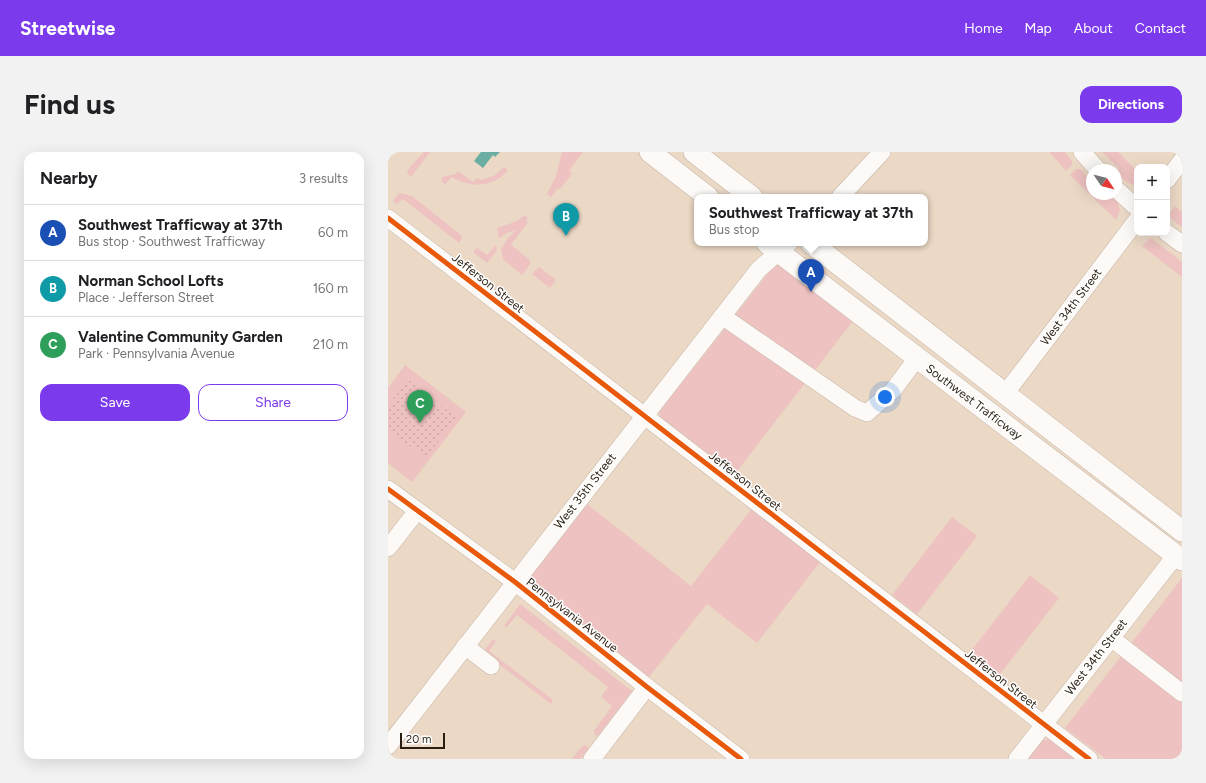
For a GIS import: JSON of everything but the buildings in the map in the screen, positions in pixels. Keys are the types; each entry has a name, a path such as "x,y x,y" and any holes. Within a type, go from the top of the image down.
{"main road":[{"path":"650,152 704,194"},
{"path":"694,152 748,194"},
{"name":"Southwest Trafficway","path":"778,246 917,358 1179,558"},
{"name":"Southwest Trafficway","path":"815,246 1182,531"}],"street":[{"path":"843,194 882,152"},
{"path":"1082,152 1093,164"},
{"path":"1170,176 1182,160"},
{"path":"1122,194 1134,205"},
{"name":"Jefferson Street","path":"388,218 1089,759"},
{"name":"West 34th Street","path":"1005,394 1134,224"},
{"path":"1170,234 1182,244"},
{"name":"West 35th Street","path":"388,746 514,582 759,268 778,246"},
{"path":"722,316 867,414 894,389 917,358"},
{"name":"Pennsylvania Avenue","path":"388,489 514,582 741,759"},
{"path":"388,548 417,511"},
{"name":"West 34th Street","path":"1017,759 1111,638 1179,558"},
{"path":"1111,638 1182,693"},
{"path":"465,646 491,666"},
{"path":"592,759 647,687"}],"shaded area":[{"path":"424,152 430,152 411,177 407,173 408,170"},
{"path":"562,152 583,152 569,171 572,174 560,189 558,188 551,197 547,194 556,176"},
{"path":"1049,152 1065,152 1072,161 1072,165 1066,171"},
{"path":"1102,152 1118,152 1134,168 1134,185 1122,178 1122,164 1115,164"},
{"path":"504,167 508,170 502,176 489,183 467,183 452,177 445,184 442,182 442,177 456,174 458,171 473,182 477,178 481,180 494,176"},
{"path":"1076,169 1080,169 1086,175 1086,191 1070,175"},
{"path":"399,193 412,196 461,235 462,238 459,243 403,199 397,204 393,201"},
{"path":"1096,200 1117,200 1120,210 1116,220"},
{"path":"1175,206 1182,212 1182,227 1173,220 1170,216 1170,213"},
{"path":"525,215 528,218 526,220 528,222 511,245 530,260 529,262 531,263 522,275 503,259 501,249 508,238 516,230 506,233 499,239 497,228 515,222"},
{"path":"1151,238 1182,262 1182,277 1142,246"},
{"path":"496,245 497,250 487,263 473,252 477,248 487,255"},
{"path":"780,264 853,321 734,475 661,419 659,412 773,267"},
{"path":"539,267 556,280 550,288 532,274"},
{"path":"405,365 466,412 412,482 388,463 388,388"},
{"path":"408,380 457,418 425,458 388,429 388,405"},
{"path":"587,504 691,586 753,507 821,561 757,643 707,604 649,677 532,584 530,577"},
{"path":"952,517 977,536 917,614 892,595"},
{"path":"1030,575 1059,598 997,678 968,655"},
{"path":"1182,578 1182,759 1106,759 1065,728"},
{"path":"520,604 632,691 598,736 595,735 594,731 612,706 601,697 608,687 517,615 507,627 504,626"},
{"path":"493,639 496,641 489,651 553,700 551,704 483,652"},
{"path":"1050,739 1075,759 1027,759 1042,740"},
{"path":"585,745 589,748 580,759 572,759 581,747"}],"water":[{"path":"481,152 500,152 495,157 493,155 483,168 474,161"}],"cycle path":[{"path":"388,218 1089,759"},
{"path":"388,489 515,582 647,687 741,759"}],"place":[{"name":"Norman School Lofts","path":"566,236"},
{"name":"Southwest Trafficway at 37th","path":"811,292"},
{"name":"Valentine Community Garden","path":"420,423"}]}
